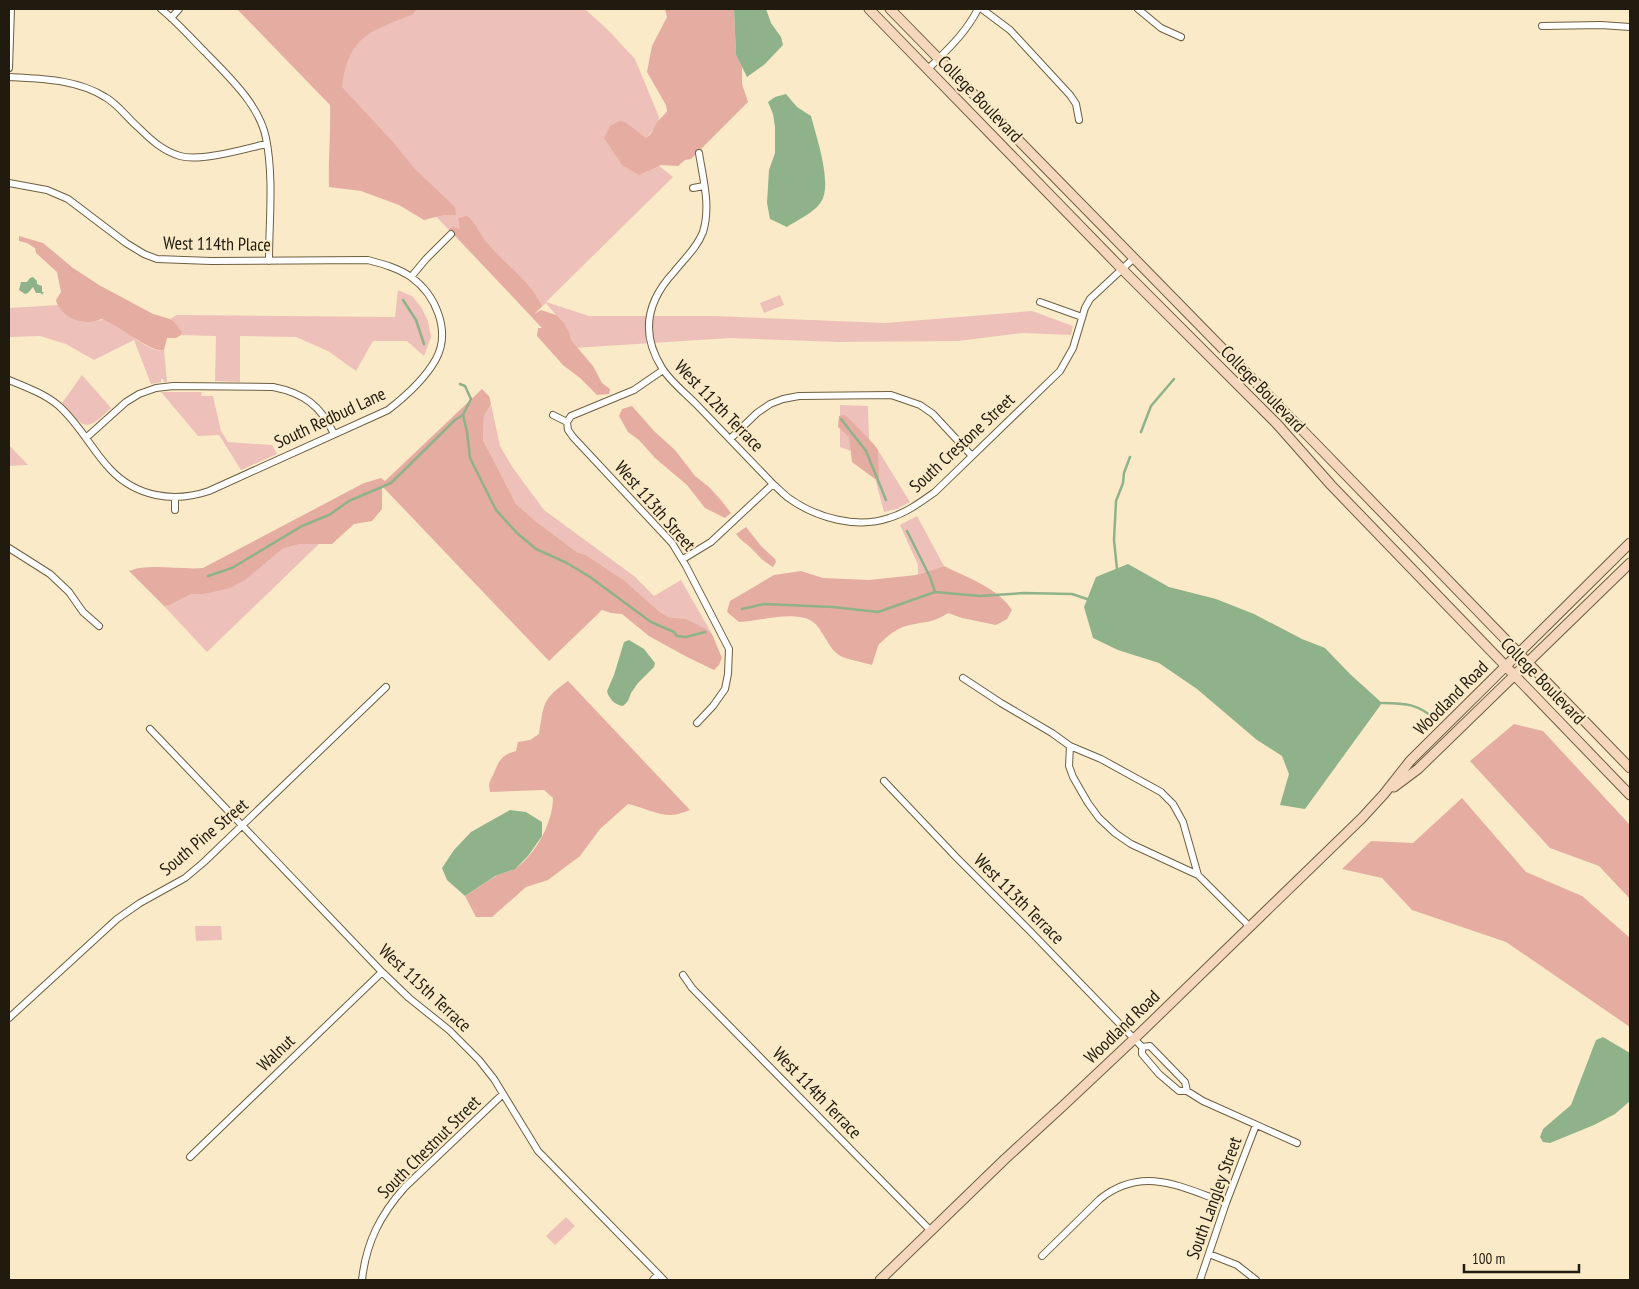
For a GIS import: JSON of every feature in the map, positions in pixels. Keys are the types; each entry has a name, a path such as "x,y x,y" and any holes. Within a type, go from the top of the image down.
{"main road":[{"name":"College Boulevard","path":"869,9 1122,269 1277,424 1332,485 1630,795"},
{"name":"College Boulevard","path":"890,9 1519,652 1630,768"},
{"name":"Woodland Road","path":"880,1280 1250,927 1384,794 1410,761 1630,543"},
{"name":"Woodland Road","path":"1384,794 1418,769 1630,563"}],"street":[{"path":"9,67 11,9"},
{"path":"161,9 220,68 246,98 258,116 269,163 268,261"},
{"path":"171,18 179,9"},
{"path":"928,69 956,42 980,9 1010,30 1070,95 1076,104 1079,120"},
{"path":"1138,9 1161,28 1181,37"},
{"path":"1542,26 1601,25 1630,27"},
{"path":"9,77 61,80 80,85 106,97 157,144 179,156 190,158 203,157 266,144"},
{"name":"West 112th Terrace","path":"699,153 707,215 702,233 694,248 666,280 655,296 649,316 651,345 663,370 773,484"},
{"name":"West 114th Place","path":"9,183 46,190 68,199 126,243 144,254 157,259 368,260 393,268 411,277"},
{"path":"693,188 704,186"},
{"path":"411,277 451,234"},
{"name":"South Crestone Street","path":"773,484 790,499 809,510 834,520 864,522 888,519 912,508 935,492 1060,372 1073,348 1085,308 1090,299 1134,258"},
{"name":"South Redbud Lane","path":"175,498 209,491 388,410 407,395 426,374 437,358 442,336 440,315 429,295 411,277"},
{"path":"1040,302 1082,317"},
{"path":"552,415 567,422 571,416 634,390 663,370"},
{"path":"9,380 44,396 59,406 87,437 109,468 124,482 157,496 175,498 175,510"},
{"path":"87,437 126,402 139,394 156,388 172,386 274,387 290,390 307,399 320,411 329,422 334,434"},
{"path":"730,439 757,413 770,404 783,399 799,396 891,395 920,404 972,456"},
{"name":"West 113th Street","path":"567,422 568,430 573,437 672,543 683,559 730,649 728,674 724,689 713,706 698,723"},
{"path":"683,559 711,542 773,484"},
{"path":"9,548 50,574 69,592 83,612 99,626"},
{"path":"963,678 1070,746 1101,759 1152,786 1168,799 1178,811 1183,822 1198,875"},
{"name":"South Pine Street","path":"9,1018 117,920 140,903 185,878 244,825 386,687"},
{"name":"West 115th Terrace","path":"150,729 244,825 382,972 409,998 463,1043 479,1060 538,1150 664,1280"},
{"path":"1070,746 1069,766 1073,777 1099,818 1115,833 1131,844 1198,875 1250,927"},
{"name":"West 113th Terrace","path":"884,781 1142,1047"},
{"name":"Walnut","path":"190,1157 382,972"},
{"name":"West 114th Terrace","path":"683,975 692,988 930,1231"},
{"path":"1187,1091 1185,1082 1150,1046 1142,1047 1142,1054 1179,1091 1187,1091 1203,1101 1297,1143"},
{"name":"South Chestnut Street","path":"362,1280 368,1248 380,1220 393,1201 405,1187 503,1094"},
{"name":"South Langley Street","path":"1200,1280 1226,1203 1256,1125"},
{"path":"1042,1256 1100,1199 1110,1191 1131,1182 1157,1180 1226,1203"},
{"path":"1209,1254 1237,1265 1256,1280"},
{"path":"653,1280 658,1274"}],"shaded area":[{"path":"237,9 417,9 413,14 373,31 356,46 345,70 342,87 393,142 414,168 455,207 456,215 444,215 424,220 399,205 361,191 329,187 330,105"},
{"path":"406,9 585,9 635,59 659,117 658,124 643,142 658,165 673,177 546,302 589,316 715,316 885,323 1032,311 1073,326 1071,335 1023,333 958,341 838,342 730,338 574,348 555,320 556,315 546,303 532,316 340,117 336,65 372,28"},
{"path":"665,9 734,9 736,55 742,67 742,84 748,102 691,159 685,160 678,166 661,165 639,175 622,165 604,138 610,126 619,121 625,122 646,138 667,111 666,105 647,72 652,46 667,17"},
{"path":"734,9 766,9 771,23 781,37 783,45 765,64 747,77 736,55"},
{"path":"786,94 797,107 811,116 820,147 825,184 824,194 818,206 787,227 770,219 767,203 769,170 775,153 775,127 773,114 768,102 775,97"},
{"path":"466,216 470,218 495,252 537,297 542,306 534,314 541,310 556,315 564,323 571,340 593,366 602,383 610,389 609,394 597,395 563,365 537,336 538,328 542,328 449,229 453,227 460,229 458,218"},
{"path":"19,236 43,243 73,268 99,285 153,314 175,322 182,332 181,335 176,338 167,338 164,350 158,350 151,348 101,319 88,322 68,316 62,312 56,300 61,292 57,272 36,253 35,248 19,241"},
{"path":"33,277 37,284 42,286 42,292 44,292 42,295 41,293 36,293 33,287 25,294 19,290 21,282 27,282"},
{"path":"398,290 412,296 421,307 428,321 431,337 424,356 407,341 373,341 356,371 328,351 296,337 240,336 240,382 215,381 216,336 181,335 182,332 175,322 170,319 177,315 395,317"},
{"path":"780,295 784,305 764,313 760,303"},
{"path":"58,305 65,314 71,317 86,321 108,321 151,348 164,350 167,382 161,379 161,382 151,384 134,340 94,360 66,344 40,336 9,337 9,308"},
{"path":"82,375 111,408 95,422 85,425 75,418 62,403"},
{"path":"482,389 489,396 491,404 484,416 483,440 516,504 577,552 586,555 625,581 660,612 668,617 686,619 712,634 722,658 714,670 649,636 622,614 602,610 549,661 382,486 382,509 372,521 354,524 332,544 300,544 282,549 245,580 230,588 204,594 191,594 170,605 164,606 129,571 146,567 203,568 364,483 381,478 385,481"},
{"path":"161,392 202,392 201,396 213,396 221,431 228,442 272,445 277,454 241,470 219,435 198,436"},
{"path":"491,404 500,446 513,468 544,510 634,576 654,596 681,580 712,634 686,619 668,617 660,612 625,581 586,555 577,552 516,504 483,440 484,416"},
{"path":"840,405 868,406 869,440 878,450 910,502 897,509 884,512 875,478 851,451 840,447"},
{"path":"632,406 655,432 675,450 695,476 709,487 731,513 725,518 705,508 687,485 628,432 619,416 622,409"},
{"path":"844,415 862,431 878,450 879,478 875,479 852,462 849,437 838,427 839,416"},
{"path":"9,445 28,465 9,466"},
{"path":"917,516 944,566 918,574 918,565 900,525"},
{"path":"746,527 761,546 775,559 776,562 773,567 736,534"},
{"path":"300,544 319,544 207,652 164,606 170,605 191,594 204,594 282,549"},
{"path":"1128,564 1169,587 1216,599 1254,614 1302,639 1325,648 1382,703 1305,809 1280,805 1289,774 1282,756 1257,740 1197,689 1159,663 1118,650 1093,638 1084,607 1096,577"},
{"path":"944,566 999,595 1012,610 1007,619 996,625 948,613 940,618 902,627 880,643 872,665 839,655 811,620 797,617 780,617 739,622 727,612 730,601 774,575 801,571 823,578 869,580 916,575"},
{"path":"629,640 644,649 655,663 654,667 638,683 623,706 613,701 607,691 624,642"},
{"path":"568,681 690,810 666,815 628,804 600,829 580,856 548,880 526,887 492,917 476,917 465,896 494,877 516,868 530,855 547,827 553,798 544,790 490,792 490,782 499,761 507,754 516,751 518,742 530,740 539,734 546,703 559,687"},
{"path":"1514,724 1543,731 1630,825 1630,899 1599,866 1550,848 1470,761"},
{"path":"1462,798 1526,872 1582,896 1630,938 1630,1027 1506,942 1412,910 1382,878 1342,869 1371,841 1413,843"},
{"path":"510,810 526,812 542,822 542,836 528,856 515,869 495,876 465,896 447,880 442,868 454,850 471,832"},
{"path":"195,926 221,926 222,940 196,941"},
{"path":"1603,1037 1630,1053 1630,1101 1615,1114 1594,1125 1550,1143 1543,1142 1540,1137 1543,1129 1571,1105 1596,1040"},
{"path":"566,1217 575,1226 555,1245 546,1236"}],"waterway":[{"path":"403,300 416,320 424,344"},
{"path":"1141,432 1151,406 1174,379"},
{"path":"460,384 465,386 471,399 463,415"},
{"path":"208,576 232,568 302,526 329,515 349,501 391,483 455,420 463,415 470,458 496,510 517,533 536,549 567,563 590,577 651,622 674,632 677,636 686,637 705,632"},
{"path":"841,419 866,451 886,500"},
{"path":"1117,569 1114,540 1116,501 1130,457"},
{"path":"907,531 930,577 935,592"},
{"path":"742,609 764,604 833,607 878,612 935,592 980,596 1024,593 1072,594 1087,599"},
{"path":"1382,703 1398,703 1412,706 1424,711 1437,721"}]}
